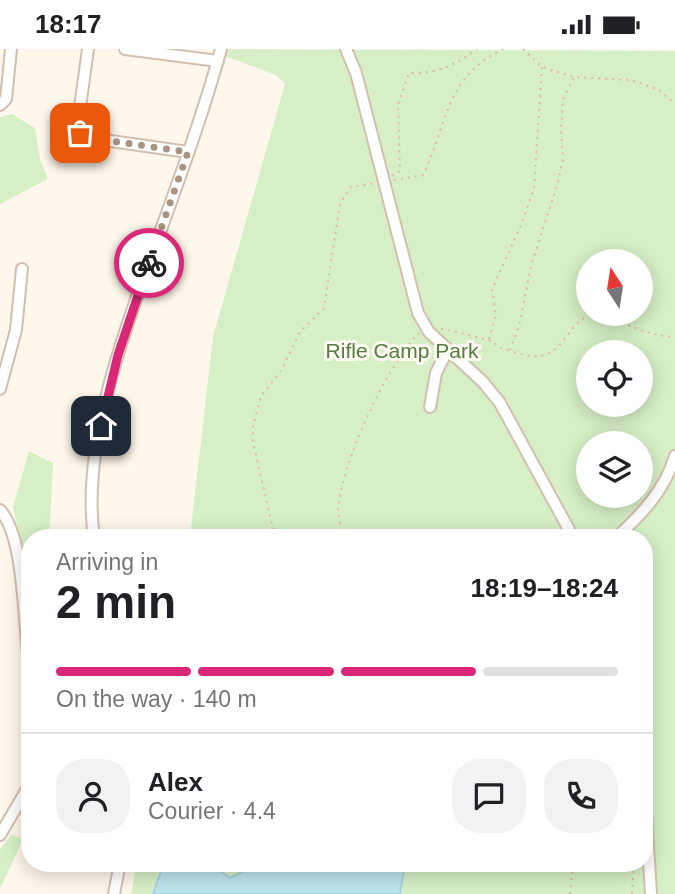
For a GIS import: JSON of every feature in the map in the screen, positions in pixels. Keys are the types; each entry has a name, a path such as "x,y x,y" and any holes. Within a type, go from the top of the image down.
{"street":[{"path":"0,105 6,99 4,70 11,49"},
{"path":"88,49 78,128 86,137 188,152"},
{"path":"125,49 218,61"},
{"path":"94,529 92,479 107,395 139,291 221,49"},
{"path":"346,49 356,73 418,313 429,333 483,382 500,403 569,529"},
{"path":"0,389 13,345 22,269"},
{"path":"430,407 436,373 447,351"},
{"path":"625,529 659,491 675,456"},
{"path":"0,510 9,523 21,588"},
{"path":"0,835 21,799"},
{"path":"114,894 118,872"},
{"path":"650,872 651,894"}],"path":[{"path":"384,182 400,171 398,105 410,72 428,74 455,65 477,49"},
{"path":"273,529 253,442 261,396 281,371 300,332 324,308 340,204 351,187 423,175 437,148 442,119 455,91 473,70 503,49"},
{"path":"523,49 542,67 574,77 631,81 657,89 675,105"},
{"path":"488,340 496,314 492,289 522,223 534,188 542,67"},
{"path":"510,350 519,326 531,266 557,186 563,159 561,129 564,99 574,77"},
{"path":"570,894 572,872"},
{"path":"632,894 633,872"}],"green space":[{"name":"Rifle Camp Park","path":"224,49 675,51 675,894 131,894 135,872 653,872 653,529 191,529 213,337 285,84 276,75 222,55"},
{"path":"12,114 35,128 40,160 48,179 0,204 0,117"},
{"path":"29,451 53,463 49,529 21,529 21,545 13,507"},
{"path":"11,835 21,838 0,889 0,849"}],"water":[{"path":"161,872 222,872 230,878 242,872 404,872 400,894 153,894"}],"way so far":[{"path":"80,133 97,139 188,152 149,263"}],"route":[{"path":"101,426 118,355 149,263"}]}
